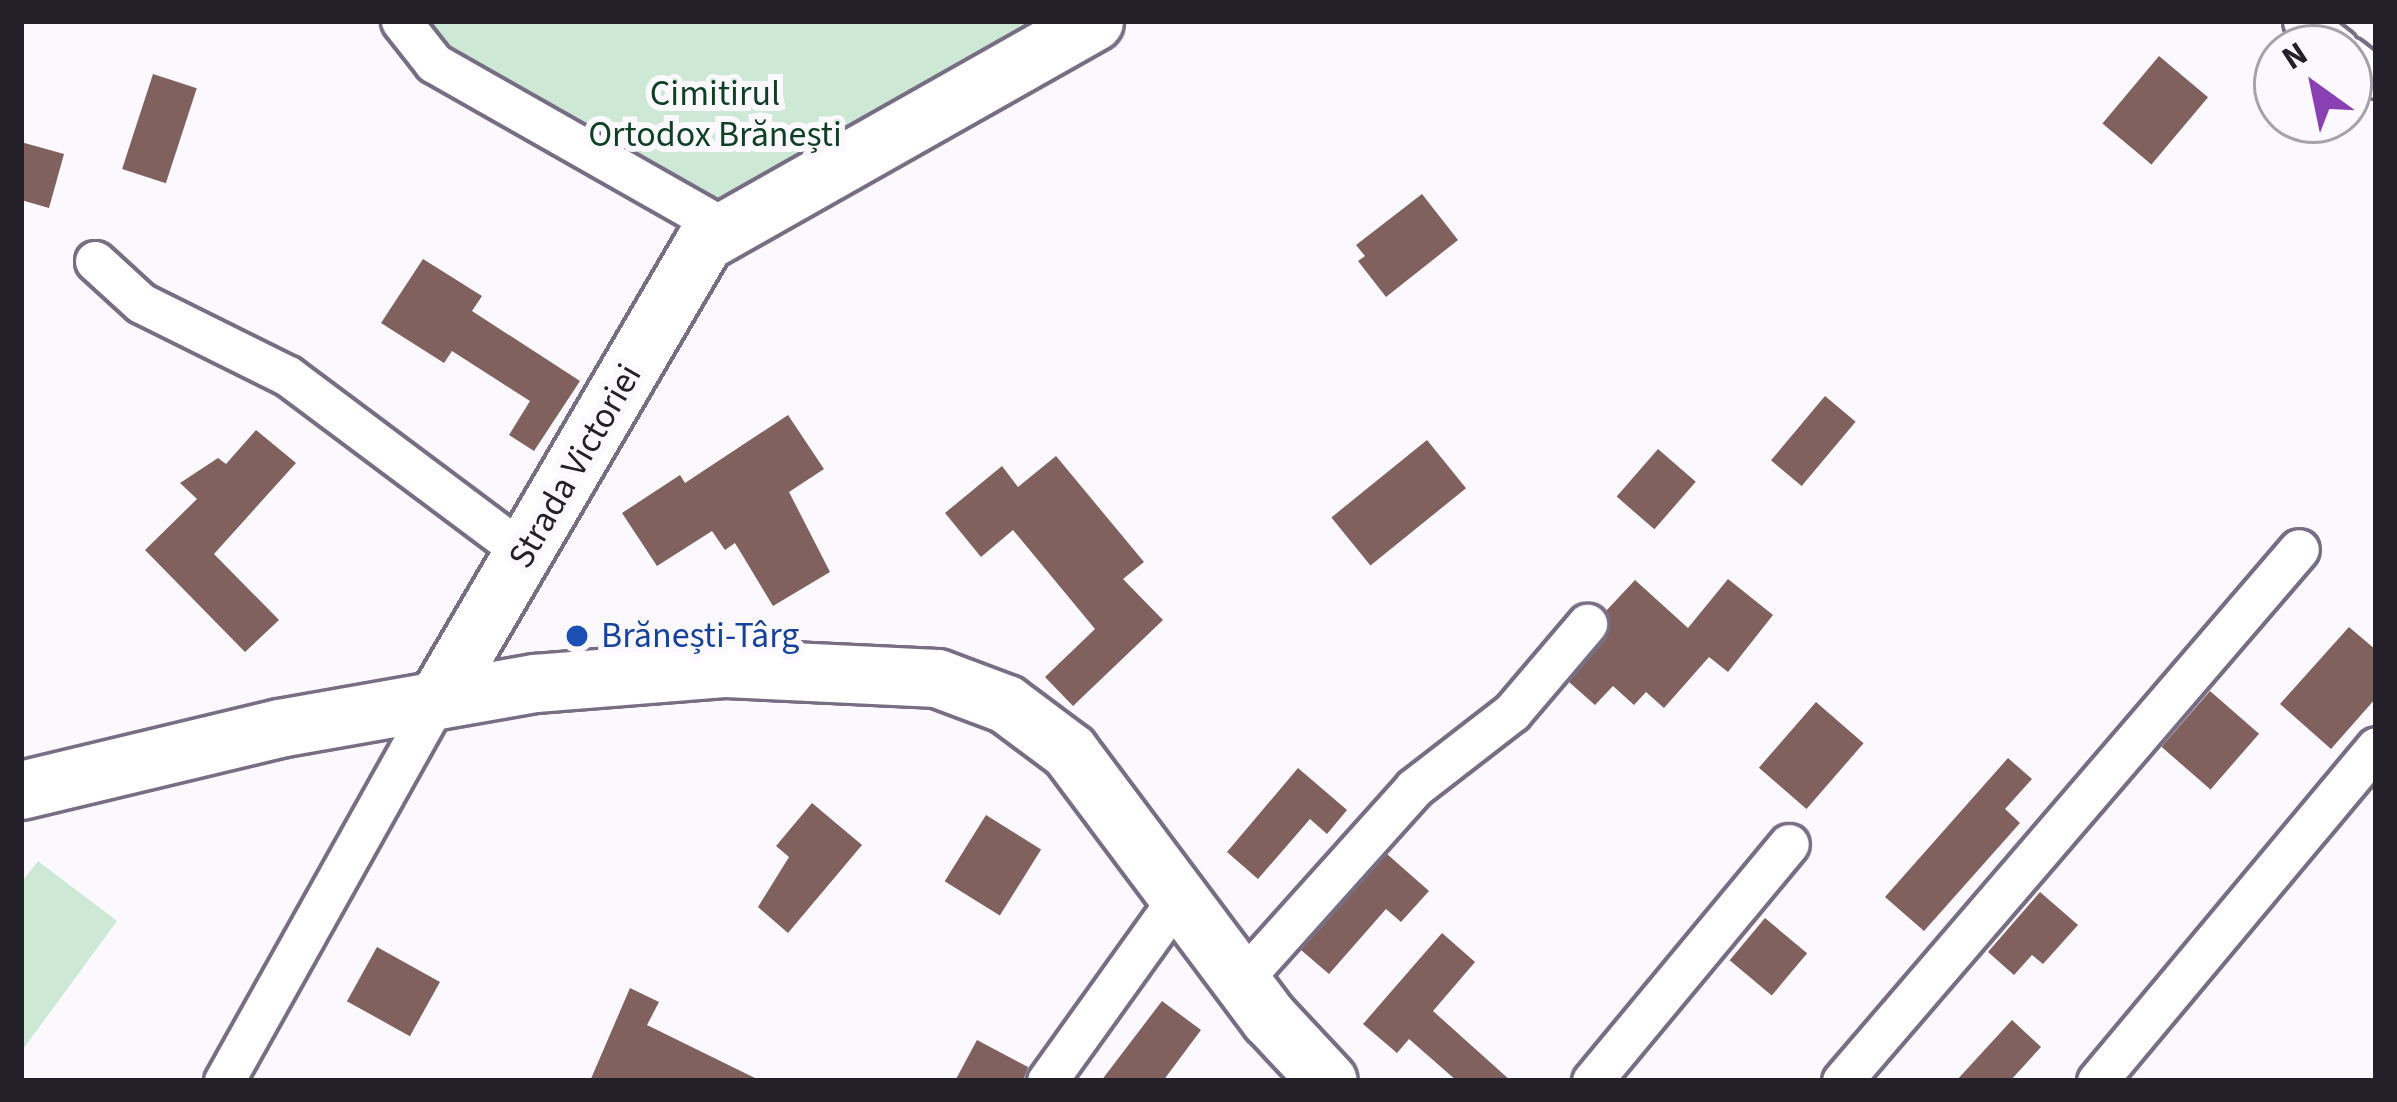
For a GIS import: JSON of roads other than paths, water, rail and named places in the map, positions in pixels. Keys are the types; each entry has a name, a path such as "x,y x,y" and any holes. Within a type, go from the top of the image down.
{"main road":[{"name":"Strada Victoriei","path":"438,698 526,554 688,266 721,226 1094,21"},
{"path":"21,790 111,764 438,698 725,668 937,679 1006,704 1069,751 1241,981 1328,1081"}],"street":[{"path":"401,21 434,63 721,226"},
{"path":"95,261 158,313 288,376 526,554"},
{"path":"1842,1081 2299,549"},
{"path":"1241,981 1414,788 1512,712 1587,624"},
{"name":"Strada Victoriei","path":"224,1081 438,698"},
{"path":"2097,1081 2376,747"},
{"path":"1592,1081 1790,844"},
{"path":"1047,1081 1180,896"}],"place":[{"name":"Brănești-Târg","path":"577,636"}],"park label":[{"name":"Cimitirul Ortodox Brănești","path":"715,114"}]}
